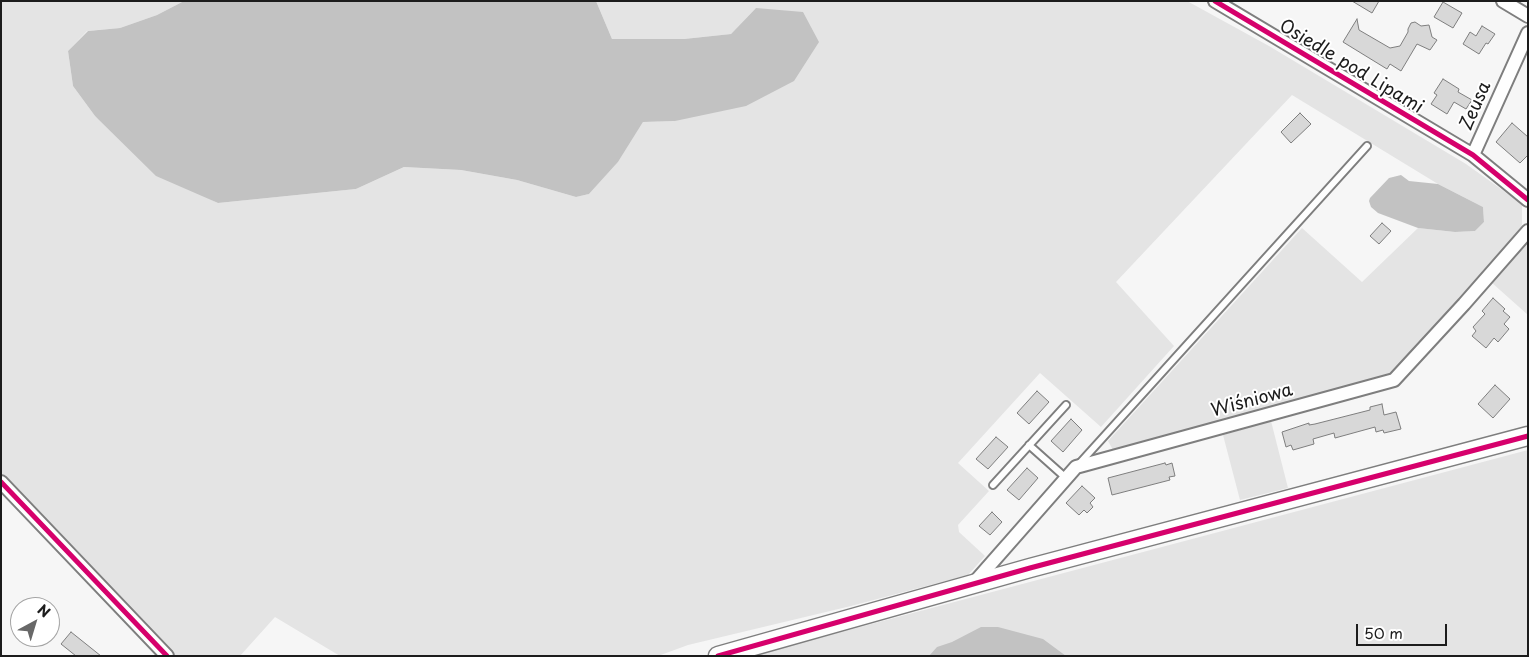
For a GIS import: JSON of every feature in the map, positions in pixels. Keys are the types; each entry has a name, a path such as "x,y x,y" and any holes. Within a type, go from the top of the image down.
{"street":[{"name":"Osiedle pod Lipami","path":"1215,1 1473,155"},
{"path":"1503,1 1528,16"},
{"name":"Zeusa","path":"1528,33 1523,58 1473,155 1528,200"},
{"name":"Wiśniowa","path":"1076,467 1394,380 1528,231"},
{"path":"718,656 974,583 1528,436"},
{"path":"974,583 1076,467"},
{"path":"1,482 167,656"}],"lane":[{"path":"1076,467 1367,146"},
{"path":"993,485 1066,404"},
{"path":"1029,445 1066,478"}],"shaded area":[{"path":"1,1 184,1 157,15 120,28 87,31 68,51 73,86 95,116 199,194 218,203 356,189 404,167 461,170 517,180 576,197 589,194 618,162 643,122 675,121 756,8 731,34 684,39 612,39 596,1 1187,1 1269,46 1466,164 1522,204 1522,224 1517,242 1392,377 1113,450 1108,441 1302,228 1362,282 1418,228 1455,232 1475,231 1484,222 1483,207 1438,184 1292,95 1116,282 1174,346 1101,427 1040,373 958,463 989,491 958,525 959,532 985,556 968,575 851,606 688,645 658,656 340,656 275,617 240,656 175,656 1,475"},
{"path":"184,1 596,1 612,39 684,39 731,34 756,8 803,12 819,42 794,81 746,106 675,121 643,122 618,162 589,194 576,197 517,180 461,170 404,167 356,189 218,203 156,176 95,116 73,86 68,51 88,31 120,28 157,15"},
{"path":"1401,175 1409,181 1438,184 1483,207 1484,222 1475,231 1455,232 1418,228 1378,213 1371,207 1370,198 1389,178"},
{"path":"1528,241 1528,315 1491,282"},
{"path":"1271,421 1288,488 1240,500 1223,435"},
{"path":"1528,450 1528,656 755,656 777,649"},
{"path":"981,627 998,627 1043,639 1066,656 929,656 937,647 952,642"}],"building":[{"path":"1352,1 1379,1 1372,13"},
{"path":"1443,2 1462,13 1453,28 1434,17"},
{"path":"1357,19 1359,30 1390,48 1400,46 1411,23 1415,22 1421,26 1429,25 1432,37 1437,40 1430,50 1417,44 1401,71 1390,64 1387,69 1343,42"},
{"path":"1482,26 1495,34 1479,54 1463,44 1470,32 1476,36"},
{"path":"1443,79 1459,89 1458,92 1472,100 1466,109 1454,102 1447,114 1431,104 1437,95 1434,93"},
{"path":"1300,113 1311,124 1291,143 1281,132"},
{"path":"1512,123 1528,137 1528,155 1520,163 1496,142"},
{"path":"1382,223 1391,231 1379,244 1370,236"},
{"path":"1493,298 1505,309 1503,311 1510,317 1504,324 1509,329 1498,342 1494,338 1486,348 1472,336 1476,331 1473,327 1485,314 1482,311"},
{"path":"1495,385 1510,399 1493,418 1478,404"},
{"path":"1037,391 1049,402 1029,424 1017,413"},
{"path":"1382,404 1384,415 1396,412 1401,429 1384,433 1383,430 1376,432 1375,427 1335,438 1334,433 1313,439 1314,444 1293,450 1291,445 1286,447 1282,432 1309,423 1309,425 1315,424 1370,410 1370,407"},
{"path":"1071,419 1082,430 1063,452 1051,441"},
{"path":"996,437 1008,447 988,469 976,459"},
{"path":"1165,463 1166,465 1172,463 1175,476 1169,477 1170,480 1112,495 1108,478"},
{"path":"1027,468 1038,478 1019,500 1007,490"},
{"path":"1082,486 1095,498 1090,503 1093,507 1087,513 1084,510 1079,515 1066,503"},
{"path":"992,512 1002,522 990,535 979,526"},
{"path":"71,632 101,656 76,656 61,644"}],"cycle path":[{"path":"1215,1 1473,155 1528,200"},
{"path":"718,656 1030,568 1528,436"},
{"path":"1,482 167,656"}]}
